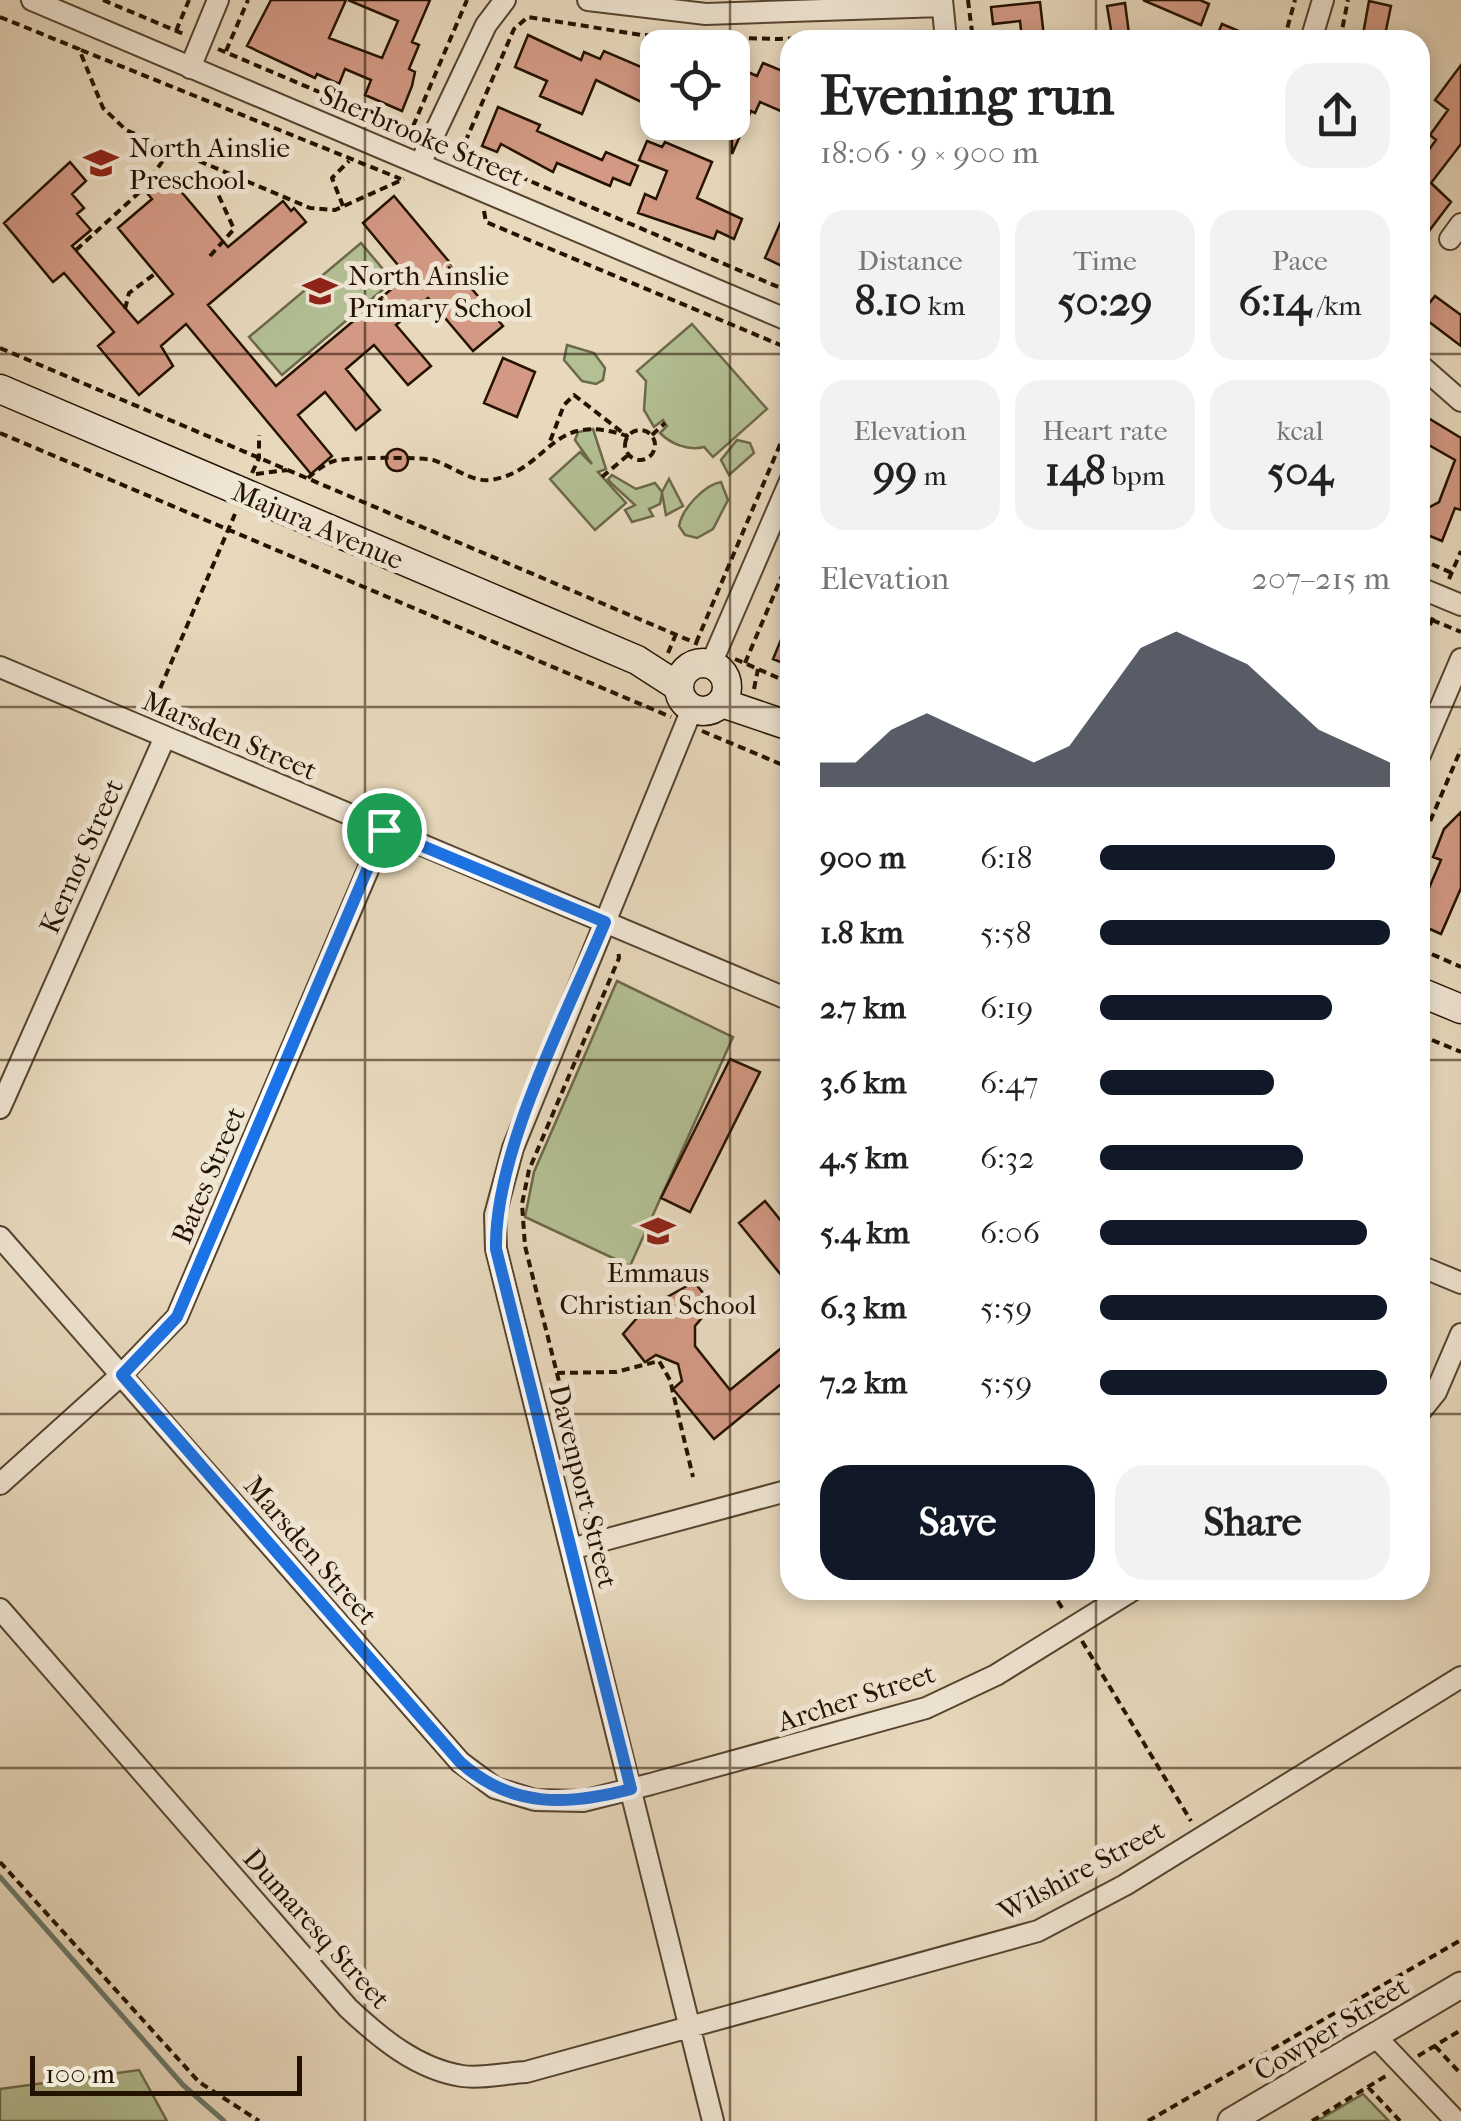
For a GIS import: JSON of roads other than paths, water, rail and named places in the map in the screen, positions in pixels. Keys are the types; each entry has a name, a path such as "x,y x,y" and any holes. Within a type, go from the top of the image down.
{"main road":[{"name":"Majura Avenue","path":"0,390 636,660 707,683"},
{"path":"707,683 771,712"},
{"path":"1430,996 1461,1009"}],"street":[{"name":"Sherbrooke Street","path":"32,0 415,171 780,317"},
{"path":"190,68 218,0"},
{"path":"415,171 486,26 505,0"},
{"path":"588,0 706,14 942,3 945,30"},
{"path":"1314,30 1323,0"},
{"path":"1430,373 1461,401"},
{"name":"Davenport Street","path":"713,2121 496,1249 496,1215 513,1148 780,505"},
{"path":"1430,592 1461,606"},
{"path":"1430,732 1461,659"},
{"name":"Marsden Street","path":"0,667 605,922"},
{"name":"Kernot Street","path":"0,1108 165,737"},
{"name":"Bates Street","path":"0,1484 122,1375 177,1317 384,830"},
{"path":"605,922 780,996"},
{"name":"Marsden Street","path":"0,1236 476,1776 513,1796 535,1800 582,1802 631,1789"},
{"path":"1430,1270 1461,1284"},
{"path":"1430,1400 1461,1334"},
{"path":"571,1550 780,1493"},
{"name":"Archer Street","path":"631,1789 926,1708 996,1674 1117,1600"},
{"name":"Dumaresq Street","path":"0,1608 348,2008 383,2041 420,2062 464,2076 526,2072 690,2028"},
{"name":"Wilshire Street","path":"690,2028 1038,1931 1461,1678"},
{"name":"Cowper Street","path":"1231,2121 1461,1985"},
{"path":"1376,2037 1456,2121"}],"waterway":[{"path":"0,1877 183,2085 224,2121"}],"place":[{"name":"North Ainslie Preschool","path":"101,163"},
{"name":"North Ainslie Primary School","path":"320,291"},
{"name":"Emmaus Christian School","path":"658,1231"}]}
